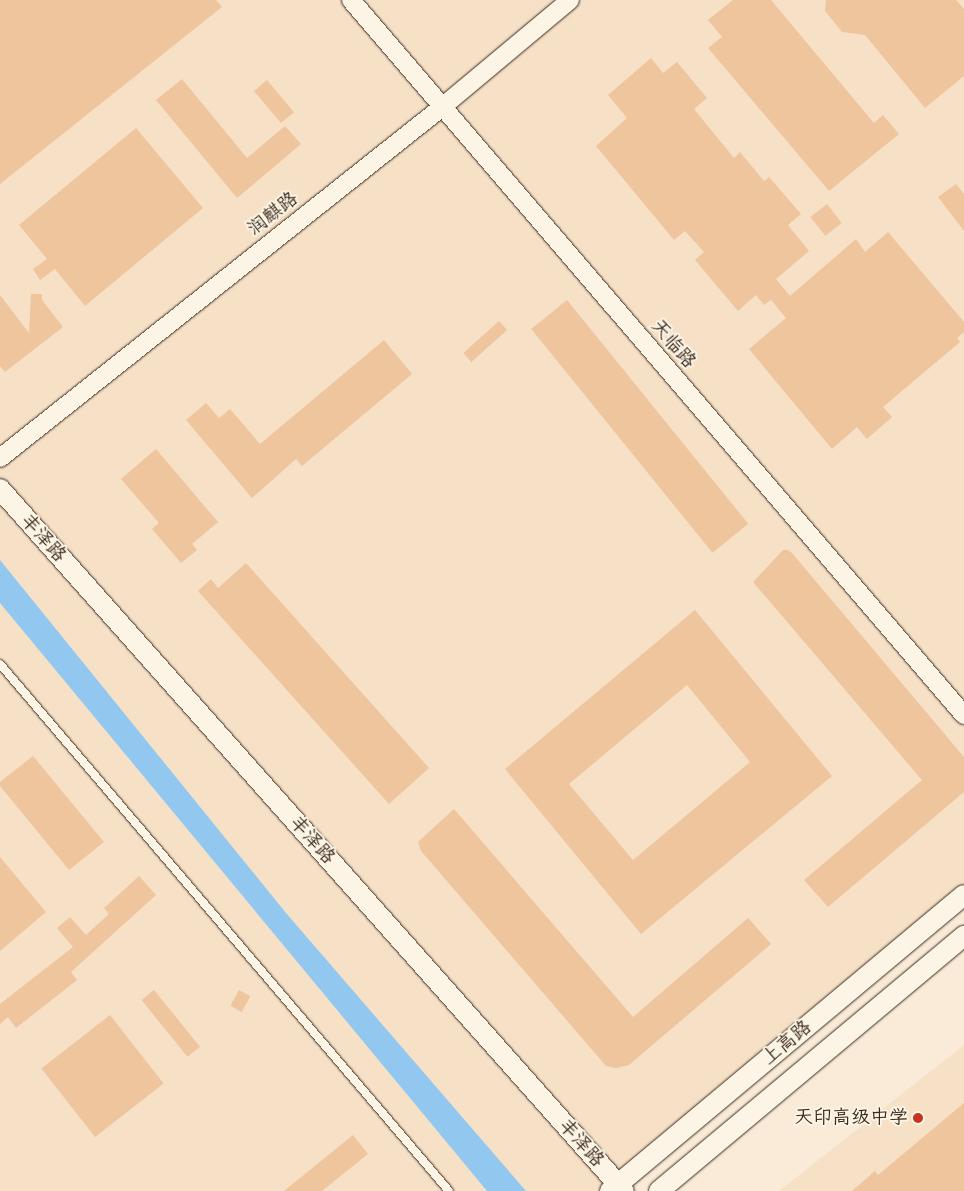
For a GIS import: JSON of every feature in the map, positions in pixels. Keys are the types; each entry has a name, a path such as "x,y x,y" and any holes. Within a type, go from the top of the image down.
{"main road":[{"name":"丰泽路","path":"0,490 617,1189"},
{"name":"上高路","path":"617,1189 964,895"},
{"name":"上高路","path":"658,1191 964,936"}],"street":[{"name":"天临路","path":"351,0 441,108 964,715"},
{"name":"润麒路","path":"0,458 441,108 570,0"}],"lane":[{"path":"0,664 449,1191"}],"shaded area":[{"path":"0,0 964,0 964,895 624,1191 0,1191"},
{"name":"天印高级中学","path":"964,1045 964,1191 779,1191"}],"water":[{"path":"0,560 286,913 526,1191 487,1191 0,603"}],"building":[{"path":"0,0 216,0 222,7 0,184"},
{"path":"733,0 771,0 874,123 883,115 899,134 829,191 708,48 722,37 708,20"},
{"path":"826,0 956,0 964,9 964,76 925,108 865,35 842,32 825,11"},
{"path":"651,58 663,73 677,62 707,98 694,109 734,158 740,152 764,181 769,177 801,214 788,225 809,251 776,279 790,296 856,239 865,252 888,232 964,322 964,332 957,338 960,342 883,407 892,417 867,439 857,427 832,449 749,349 786,318 771,300 764,305 756,295 738,311 695,260 704,252 685,231 674,240 596,146 627,118 608,95"},
{"path":"182,79 247,158 285,126 301,144 237,198 156,100"},
{"path":"267,80 294,112 281,123 254,91"},
{"path":"136,128 203,208 85,306 55,269 40,280 33,269 47,259 19,225"},
{"path":"956,184 964,194 964,231 938,197"},
{"path":"827,204 842,223 825,236 810,217"},
{"path":"31,294 42,294 42,300 63,327 5,372 0,366 0,295 29,333"},
{"path":"567,300 748,524 712,553 531,329"},
{"path":"499,321 507,330 471,362 463,353"},
{"path":"384,340 412,374 302,466 296,459 252,498 186,420 206,403 219,418 230,409 260,444"},
{"path":"156,449 218,522 192,544 197,550 181,563 152,529 159,523 121,479"},
{"path":"783,550 788,550 792,553 964,757 964,792 828,907 804,880 922,780 753,582"},
{"path":"246,563 429,768 389,804 198,591 211,579 218,588"},
{"path":"695,610 832,776 641,934 505,769","holes":["687,685 750,762 633,860 569,784"]},
{"path":"33,756 104,842 69,870 0,786 0,782"},
{"path":"454,809 633,1017 748,918 771,944 629,1065 616,1068 606,1066 421,851 418,842"},
{"path":"0,857 46,912 0,951"},
{"path":"139,876 156,895 71,972 77,980 16,1028 8,1017 0,1024 0,1004 73,947 57,928 70,917 86,935 109,914 104,908"},
{"path":"154,990 200,1047 188,1057 142,1000"},
{"path":"239,990 250,996 242,1012 230,1006"},
{"path":"110,1015 164,1084 95,1137 41,1069"},
{"path":"964,1103 964,1191 852,1191 875,1171 878,1175"},
{"path":"353,1135 368,1154 322,1191 284,1191"}],"place":[{"name":"天印高级中学","path":"918,1118"}]}
